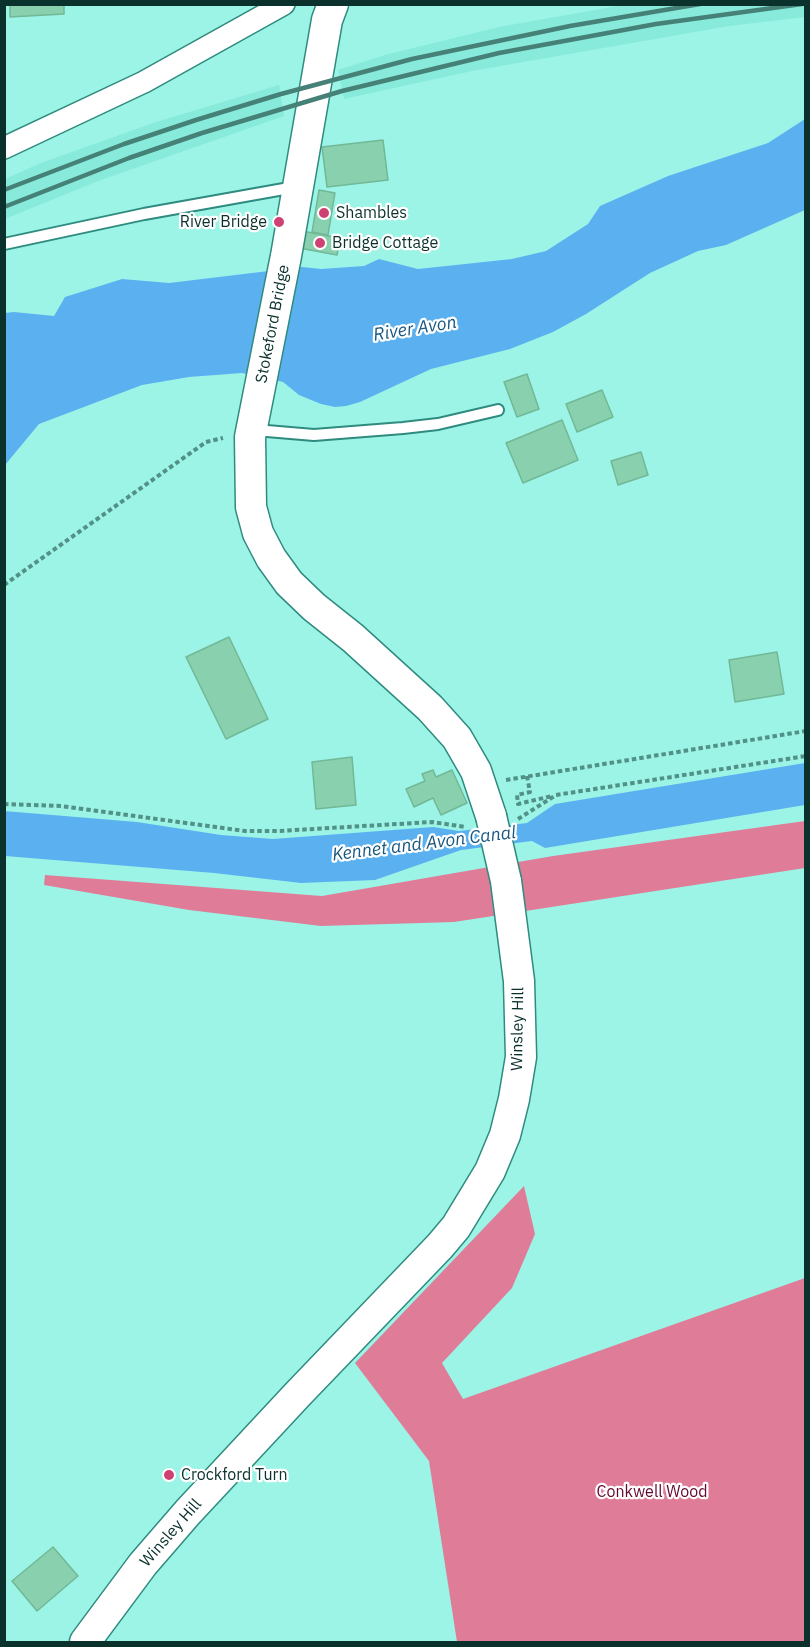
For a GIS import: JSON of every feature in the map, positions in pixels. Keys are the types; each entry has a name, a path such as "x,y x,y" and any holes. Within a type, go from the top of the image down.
{"main road":[{"name":"Stokeford Bridge","path":"259,391 286,256 322,45 333,4"},
{"name":"Winsley Hill","path":"85,1642 143,1564 188,1512 456,1227 490,1171 505,1135 521,1058 519,981 506,880 492,821 476,771 457,738 430,708 353,638 314,607 289,583 271,558 258,533 251,507 251,434 259,391"}],"street":[{"path":"4,148 144,82 284,4"}],"lane":[{"path":"4,244 144,214 298,187"},
{"path":"251,434 314,435 392,429 438,424 498,411"}],"path":[{"path":"4,585 206,442 234,435 251,434"},
{"path":"806,731 527,776 530,792 517,795 518,804 556,795 806,756"},
{"path":"4,804 62,806 245,831 279,831 432,822 463,827 492,821 556,795"}],"shaded area":[{"path":"623,5 805,5 805,17 729,26 472,71 344,99 338,70 385,55 499,27"},
{"path":"279,85 284,116 98,181 5,219 5,179 41,163 153,123"}],"green space":[{"path":"805,821 805,868 454,922 321,926 189,910 44,885 45,875 322,896 553,856"},
{"name":"Conkwell Wood","path":"524,1186 535,1234 512,1288 442,1363 463,1399 805,1278 805,1642 457,1642 429,1461 355,1363"}],"water":[{"name":"River Avon","path":"805,119 805,210 726,245 698,251 650,273 553,332 510,349 431,369 360,402 346,406 335,407 321,404 299,395 283,382 242,373 189,377 142,385 39,424 5,465 5,313 54,316 65,297 122,279 169,283 302,267 321,269 364,266 379,259 418,269 512,259 546,251 588,224 600,206 668,176 768,143"},
{"name":"Kennet and Avon Canal","path":"805,763 805,805 545,848 532,841 461,850 375,880 301,883 214,873 5,856 4,811 137,822 221,835 273,839 433,827 459,831 527,823 555,804"}],"building":[{"path":"10,4 64,4 64,14 10,17"},
{"path":"383,140 388,180 327,187 322,147"},
{"name":"Shambles","path":"319,190 335,193 328,235 312,232"},
{"name":"Bridge Cottage","path":"302,231 340,238 337,255 299,248"},
{"path":"527,374 539,409 517,417 504,382"},
{"path":"602,390 613,417 577,432 566,404"},
{"path":"562,420 578,460 523,483 506,443"},
{"path":"641,452 648,475 618,485 611,461"},
{"path":"229,637 268,719 226,739 186,657"},
{"path":"777,652 784,694 735,702 729,660"},
{"path":"352,757 356,805 316,809 312,762"},
{"path":"433,770 436,777 452,770 467,803 441,815 433,798 414,807 406,789 425,781 422,774"},
{"path":"53,1547 78,1576 37,1611 12,1581"}],"railway":[{"path":"4,190 124,144 281,94 412,59 570,26 700,4"},
{"path":"4,207 129,158 202,133 342,91 499,53 656,24 802,4"}],"place":[{"name":"Shambles","path":"324,213"},
{"name":"River Bridge","path":"279,222"},
{"name":"Bridge Cottage","path":"320,243"},
{"name":"Crockford Turn","path":"169,1475"}]}
